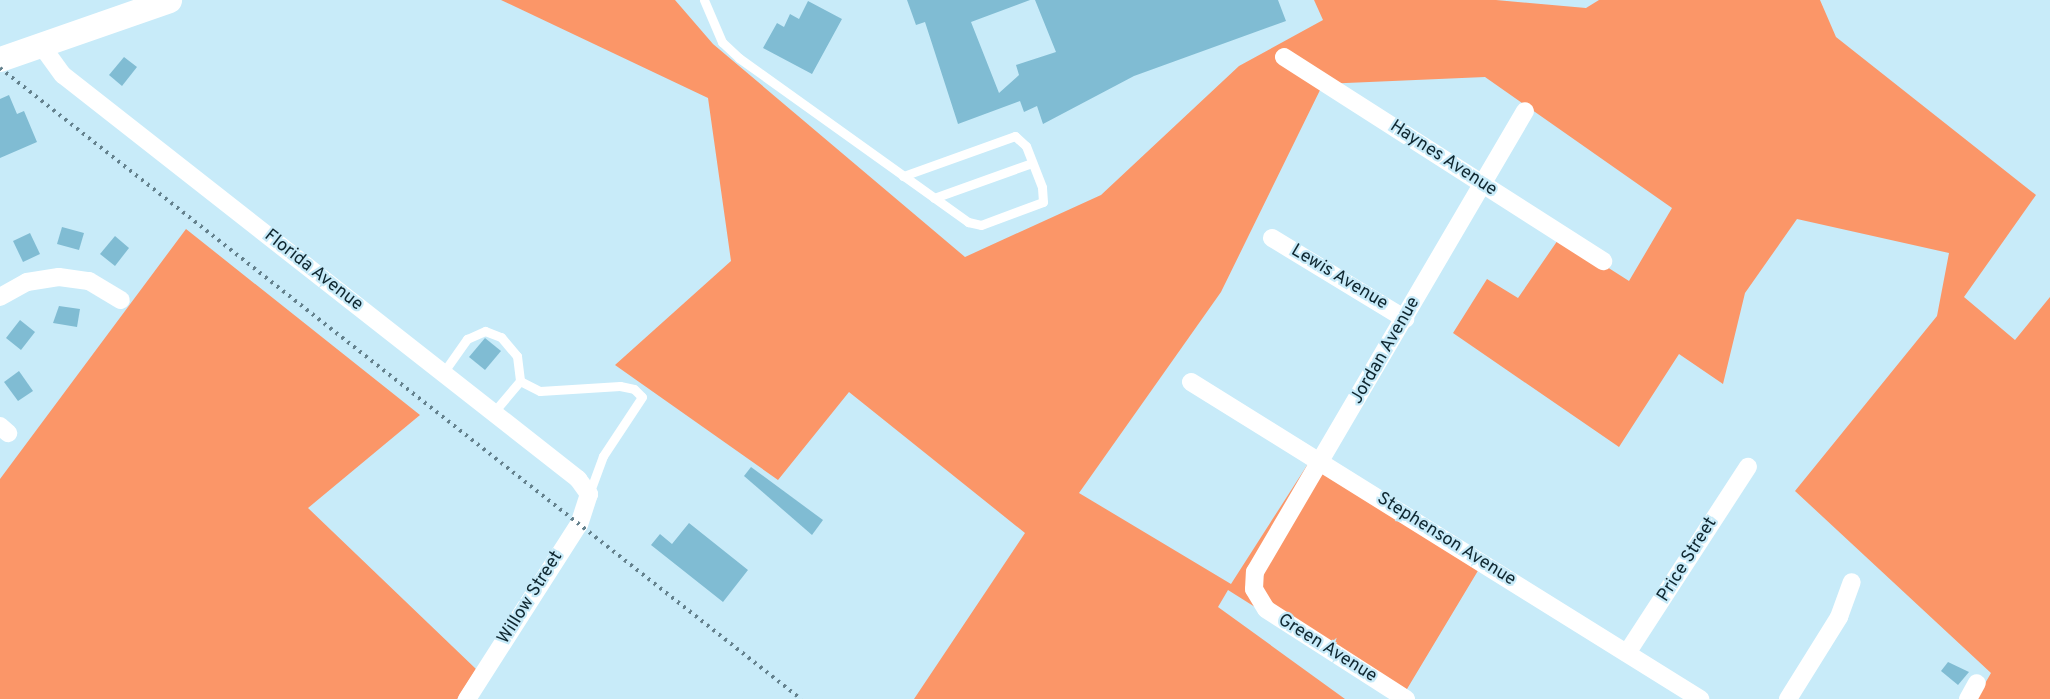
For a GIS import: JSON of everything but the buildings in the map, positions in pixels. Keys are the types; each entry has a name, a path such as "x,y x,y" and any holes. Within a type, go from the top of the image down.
{"main road":[{"path":"0,59 169,0"}],"street":[{"name":"Florida Avenue","path":"41,45 63,75 578,480 589,494"},
{"name":"Haynes Avenue","path":"1284,56 1603,261"},
{"name":"Jordan Avenue","path":"1255,592 1255,572 1262,553 1321,461 1525,111"},
{"name":"Lewis Avenue","path":"1272,238 1405,319"},
{"path":"0,297 27,282 59,276 89,281 121,300"},
{"name":"Stephenson Avenue","path":"1191,382 1321,461 1700,699"},
{"name":"Price Street","path":"1628,653 1748,467"},
{"name":"Willow Street","path":"467,699 579,524 589,494"},
{"path":"1788,699 1839,617 1852,582"},
{"name":"Green Avenue","path":"1255,592 1274,615 1406,699"},
{"path":"1968,699 1977,683"}],"lane":[{"path":"704,0 722,42 739,58 903,176 968,222 981,225 1043,202 1042,187 1026,146 1015,136 903,176"},
{"path":"934,198 1032,164"},
{"path":"443,373 467,340 486,331 500,337 517,356 520,381 493,413"},
{"path":"520,381 540,391 620,386 634,389 642,397 603,456 589,494"}],"shaded area":[{"path":"501,0 675,0 713,44 965,257 1101,195 1239,66 1323,20 1314,0 1496,0 1586,8 1599,0 1820,0 1836,37 2036,195 1964,297 2015,340 2050,297 2050,699 1976,699 1991,673 1795,491 1937,316 1949,253 1797,219 1745,293 1723,384 1679,354 1619,447 1453,333 1487,279 1518,298 1560,237 1629,281 1672,208 1485,77 1323,84 1221,292 1079,493 1231,584 1313,456 1482,564 1401,699 1228,590 1218,607 1345,699 914,699 1025,533 849,392 778,480 615,365 731,261 708,98"},
{"path":"186,229 420,415 308,508 476,669 457,699 0,699 0,479"}],"railway":[{"path":"0,68 801,699"}]}
